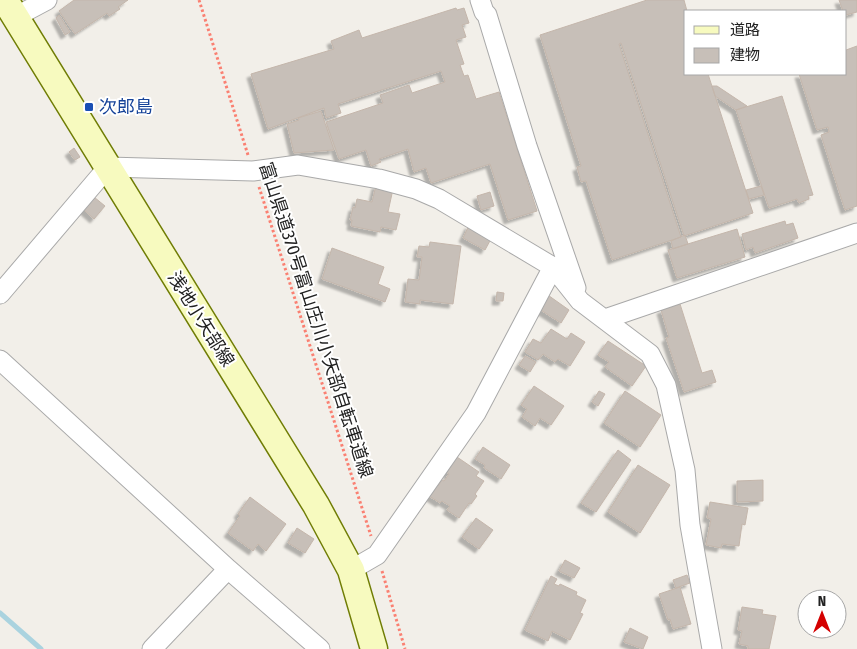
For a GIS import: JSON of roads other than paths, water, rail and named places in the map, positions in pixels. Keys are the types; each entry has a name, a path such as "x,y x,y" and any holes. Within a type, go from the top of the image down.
{"main road":[{"name":"浅地小矢部線","path":"10,8 316,506 351,570 374,649"}],"street":[{"path":"10,8 47,0"},
{"path":"480,0 487,15 527,146 580,301"},
{"path":"0,294 108,167 253,171 298,165 379,179 416,189 440,199 553,267 580,301 650,354 666,385 685,470 690,525 712,649"},
{"path":"605,319 857,233"},
{"path":"351,570 377,555 476,413 553,267"},
{"path":"0,360 228,569 320,649"},
{"path":"152,649 228,569"}],"waterway":[{"path":"0,613 41,649"}],"place":[{"name":"次郎島","path":"89,107"}]}
